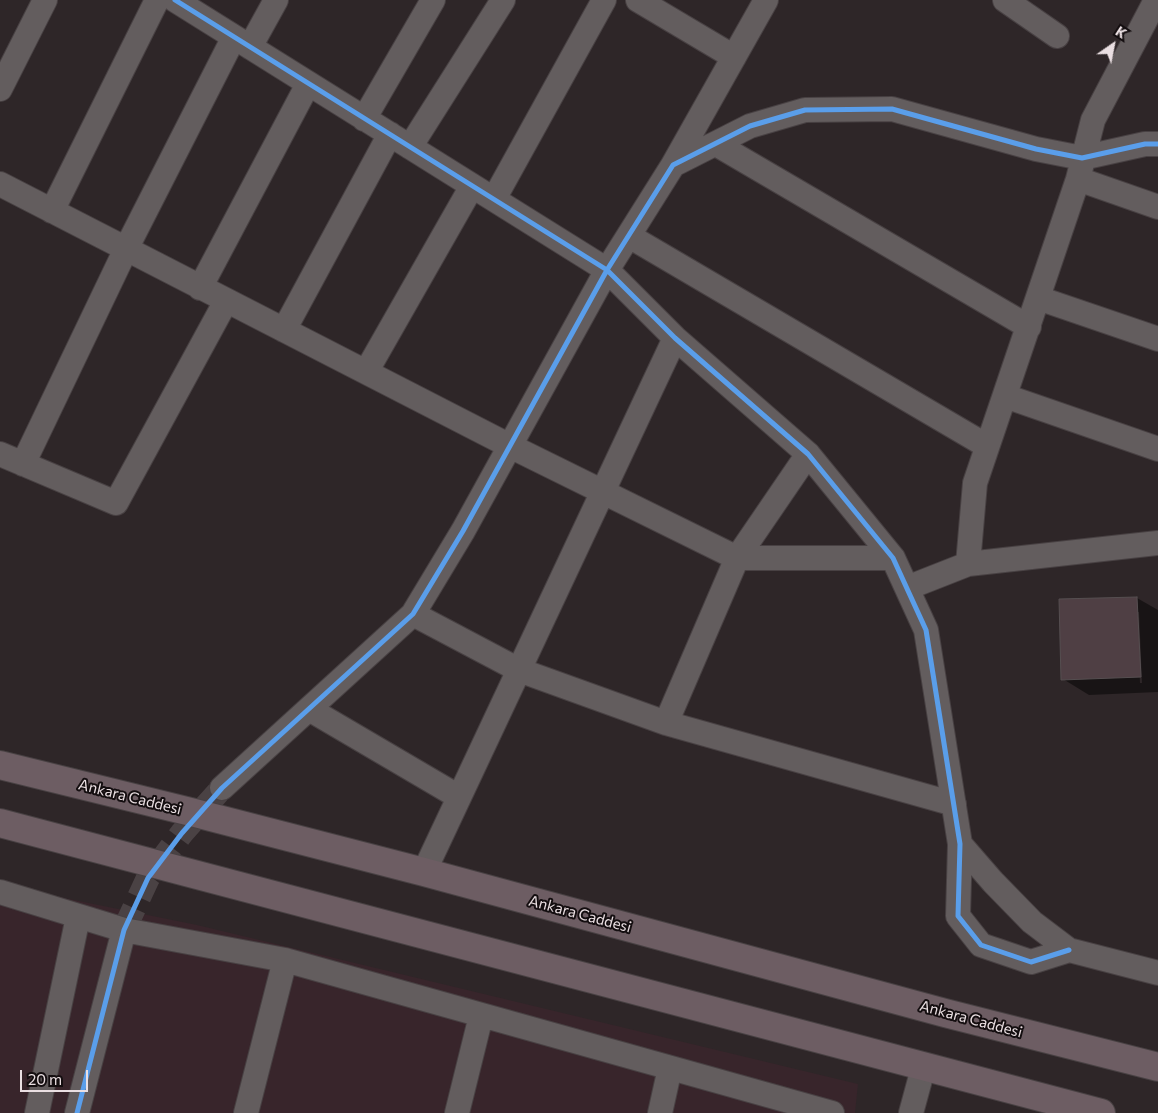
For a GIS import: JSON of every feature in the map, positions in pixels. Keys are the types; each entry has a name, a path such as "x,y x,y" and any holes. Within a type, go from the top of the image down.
{"highway":[{"name":"Ankara Caddesi","path":"0,765 186,810 424,872 945,1013 1158,1067"},
{"path":"0,823 1101,1113"}],"street":[{"path":"0,89 45,0"},
{"path":"52,211 157,0"},
{"path":"175,0 607,270 674,338 808,454 893,558 926,630 960,844 958,916 981,945 1031,962 1070,950"},
{"path":"23,464 126,249 242,42 276,0"},
{"path":"364,118 433,0"},
{"path":"284,330 400,140 503,0"},
{"path":"494,200 604,0"},
{"path":"638,0 734,57"},
{"path":"222,788 413,614 463,531 607,270 673,165 766,0"},
{"path":"1005,0 1057,36"},
{"path":"968,564 975,483 1029,327 1094,120 1156,0"},
{"path":"200,288 308,84"},
{"path":"673,165 750,126 805,110 892,109 1036,149 1158,207"},
{"path":"716,144 1029,327"},
{"path":"1080,169 1145,144 1158,144"},
{"path":"0,184 510,446 737,558 893,558"},
{"path":"366,372 472,186"},
{"path":"629,236 988,446"},
{"path":"1038,298 1158,339"},
{"path":"0,454 116,503 226,300"},
{"path":"424,872 674,338"},
{"path":"1005,396 1158,449"},
{"path":"666,723 737,558 808,454"},
{"path":"907,588 968,564 1158,543"},
{"path":"413,614 519,670 666,723 954,804"},
{"path":"309,709 459,797"},
{"path":"960,844 993,882 1032,922 1070,950 1158,973"},
{"path":"0,892 124,930 285,960 832,1113"},
{"path":"37,1113 78,917"},
{"path":"77,1113 124,930"},
{"path":"246,1113 285,960"},
{"path":"457,1113 481,1016"},
{"path":"911,1113 924,1065"},
{"path":"660,1113 670,1068"}],"shaded area":[{"path":"0,885 197,925 858,1084 855,1113 0,1113"}],"building":[{"path":"1137,597 1141,677 1061,680 1059,599"}],"tunnel":[{"path":"124,930 148,878 182,833 222,788"}],"cycle path":[{"path":"175,0 607,270 675,338 808,454 893,558 926,630 960,844 958,916 981,945 1031,962 1069,950"},
{"path":"77,1113 124,930 148,878 182,833 222,788 413,614 463,531 607,270 673,165 750,126 805,110 892,109 1036,149 1082,158 1145,144 1158,144"}]}
